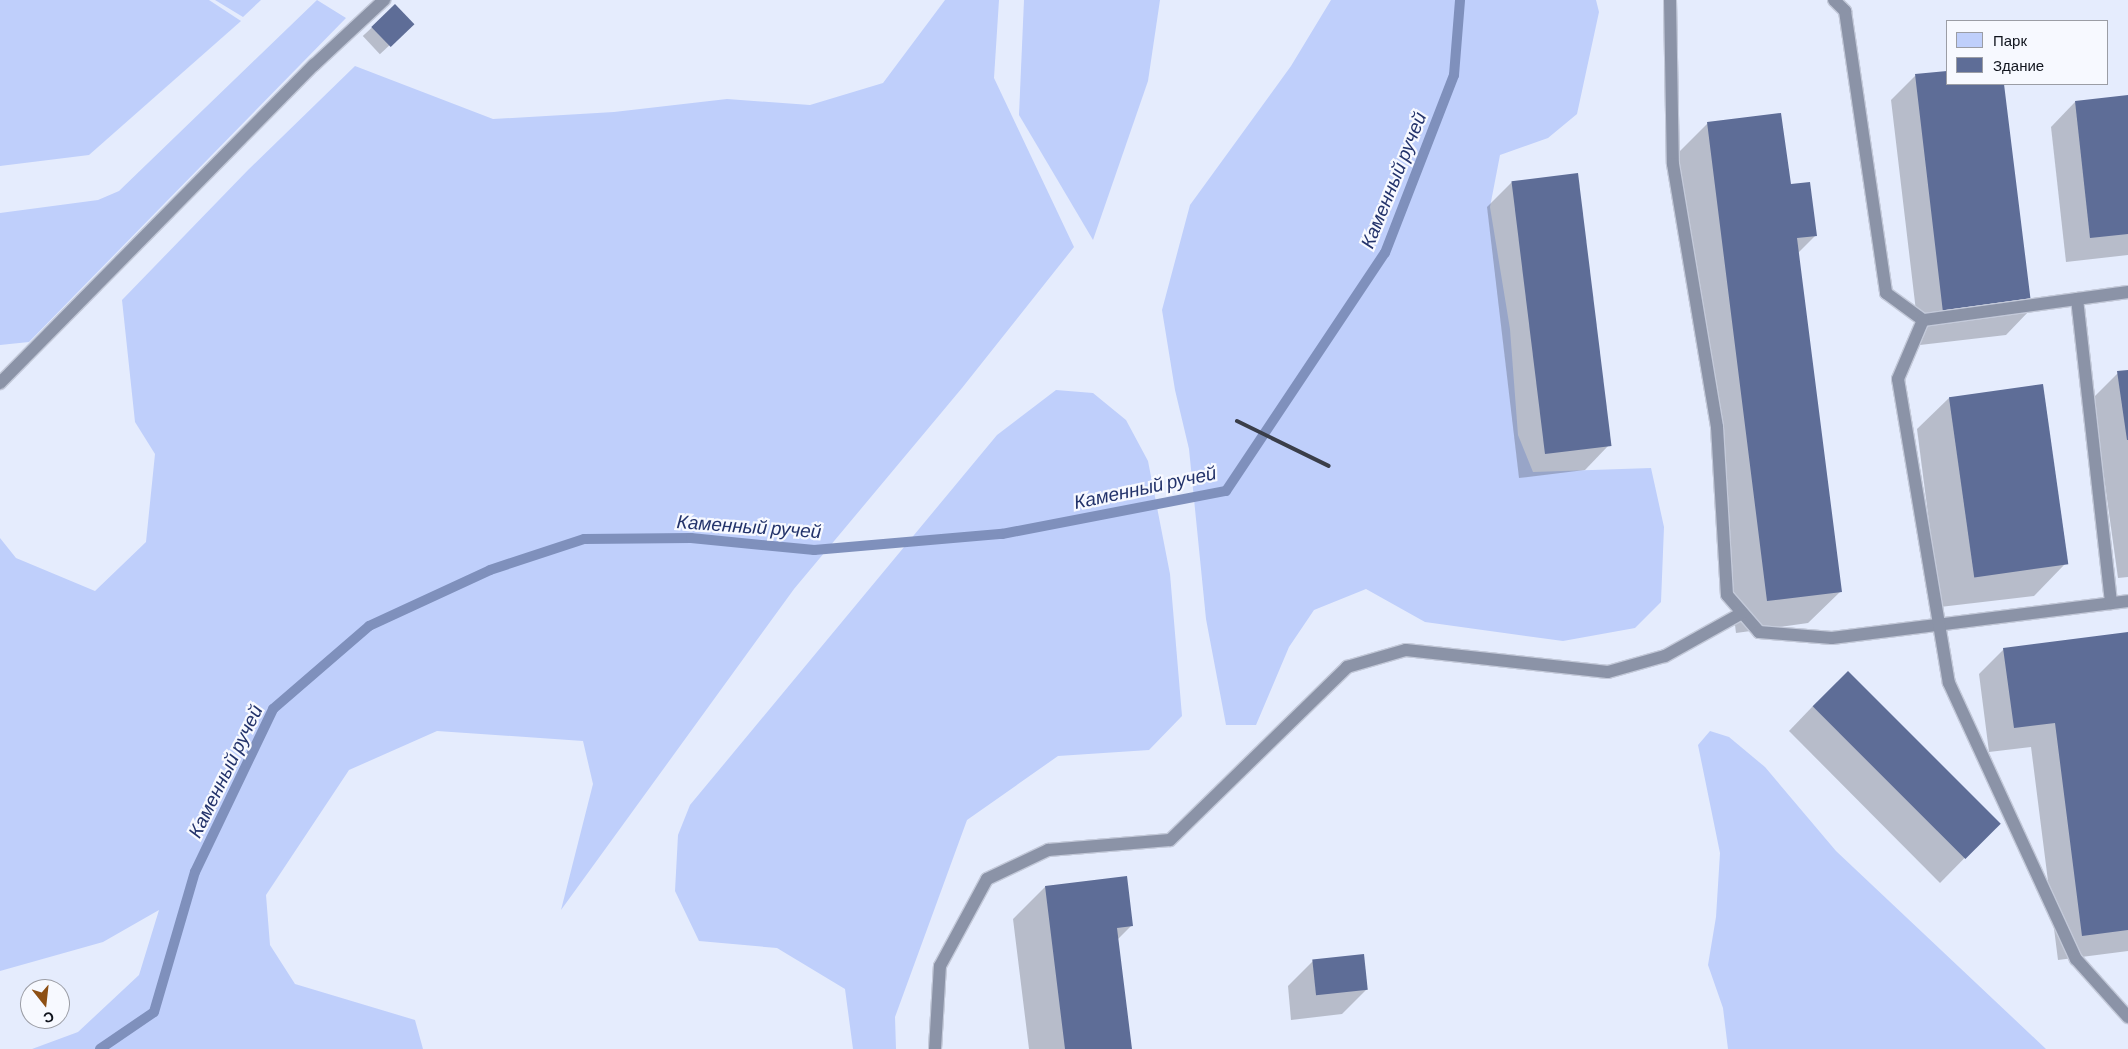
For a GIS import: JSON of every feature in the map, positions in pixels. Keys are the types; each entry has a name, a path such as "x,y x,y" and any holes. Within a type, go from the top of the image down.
{"lane":[{"path":"0,384 314,65 384,0"},
{"path":"1670,0 1673,164 1717,427 1727,595 1759,632 1832,638 2128,601"},
{"path":"1834,0 1846,11 1886,293 1922,320 2128,292"},
{"path":"2078,299 2111,604"},
{"path":"1922,320 1898,379 1948,683 2076,959 2128,1017"},
{"path":"935,1049 940,966 987,879 1048,850 1170,840 1347,666 1406,650 1608,672 1666,656 1742,613"}],"green space":[{"path":"0,0 209,0 241,21 89,155 0,166"},
{"path":"215,0 261,0 243,17"},
{"path":"317,0 346,18 29,342 0,345 0,213 98,200 119,191"},
{"path":"945,0 999,0 994,78 1074,247 962,388 794,589 561,910 593,784 583,741 437,731 349,770 266,895 270,945 295,984 415,1020 423,1049 32,1049 78,1032 139,975 159,910 103,942 0,971 0,538 16,558 95,591 146,542 155,454 135,422 122,300 249,169 355,66 493,119 614,112 727,99 810,105 883,83"},
{"path":"1024,0 1160,0 1148,81 1093,240 1019,115"},
{"path":"1331,0 1596,0 1599,12 1577,114 1548,138 1500,155 1490,207 1510,329 1518,435 1533,472 1651,468 1664,527 1661,602 1635,628 1563,641 1425,622 1366,589 1314,610 1289,647 1256,725 1226,725 1206,619 1189,449 1175,390 1162,310 1190,205 1291,66"},
{"path":"1056,390 1093,393 1126,420 1148,461 1170,574 1182,716 1149,750 1058,756 967,820 895,1017 896,1049 853,1049 845,989 777,948 699,941 675,891 678,835 690,805 997,435"},
{"path":"1710,731 1729,737 1765,767 1836,851 2046,1049 1728,1049 1723,1008 1708,965 1716,917 1720,853 1698,745"}],"building":[{"path":"395,4 414,24 391,47 371,27"},
{"path":"1946,71 1946,85 2004,85 2032,311 1944,321 1915,74"},
{"path":"2128,95 2128,234 2090,238 2075,101"},
{"path":"1781,113 1791,184 1810,182 1817,236 1797,238 1842,592 1767,601 1707,122"},
{"path":"1578,173 1612,446 1545,454 1511,181"},
{"path":"2128,370 2128,440 2127,440 2117,371"},
{"path":"2043,384 2068,564 1974,577 1949,397"},
{"path":"2128,632 2128,930 2082,936 2055,723 2014,728 2003,648"},
{"path":"1848,671 2001,824 1965,859 1813,706"},
{"path":"1127,876 1133,926 1117,928 1132,1049 1065,1049 1045,886"},
{"path":"1364,954 1368,990 1316,995 1312,959"}],"waterway":[{"name":"Каменный ручей","path":"100,1049 154,1012 195,872 273,709 369,626 490,570 584,539 691,538 814,550 1002,534 1226,491 1385,253 1454,75 1460,0"}],"railway":[{"path":"1237,421 1329,466"}]}
